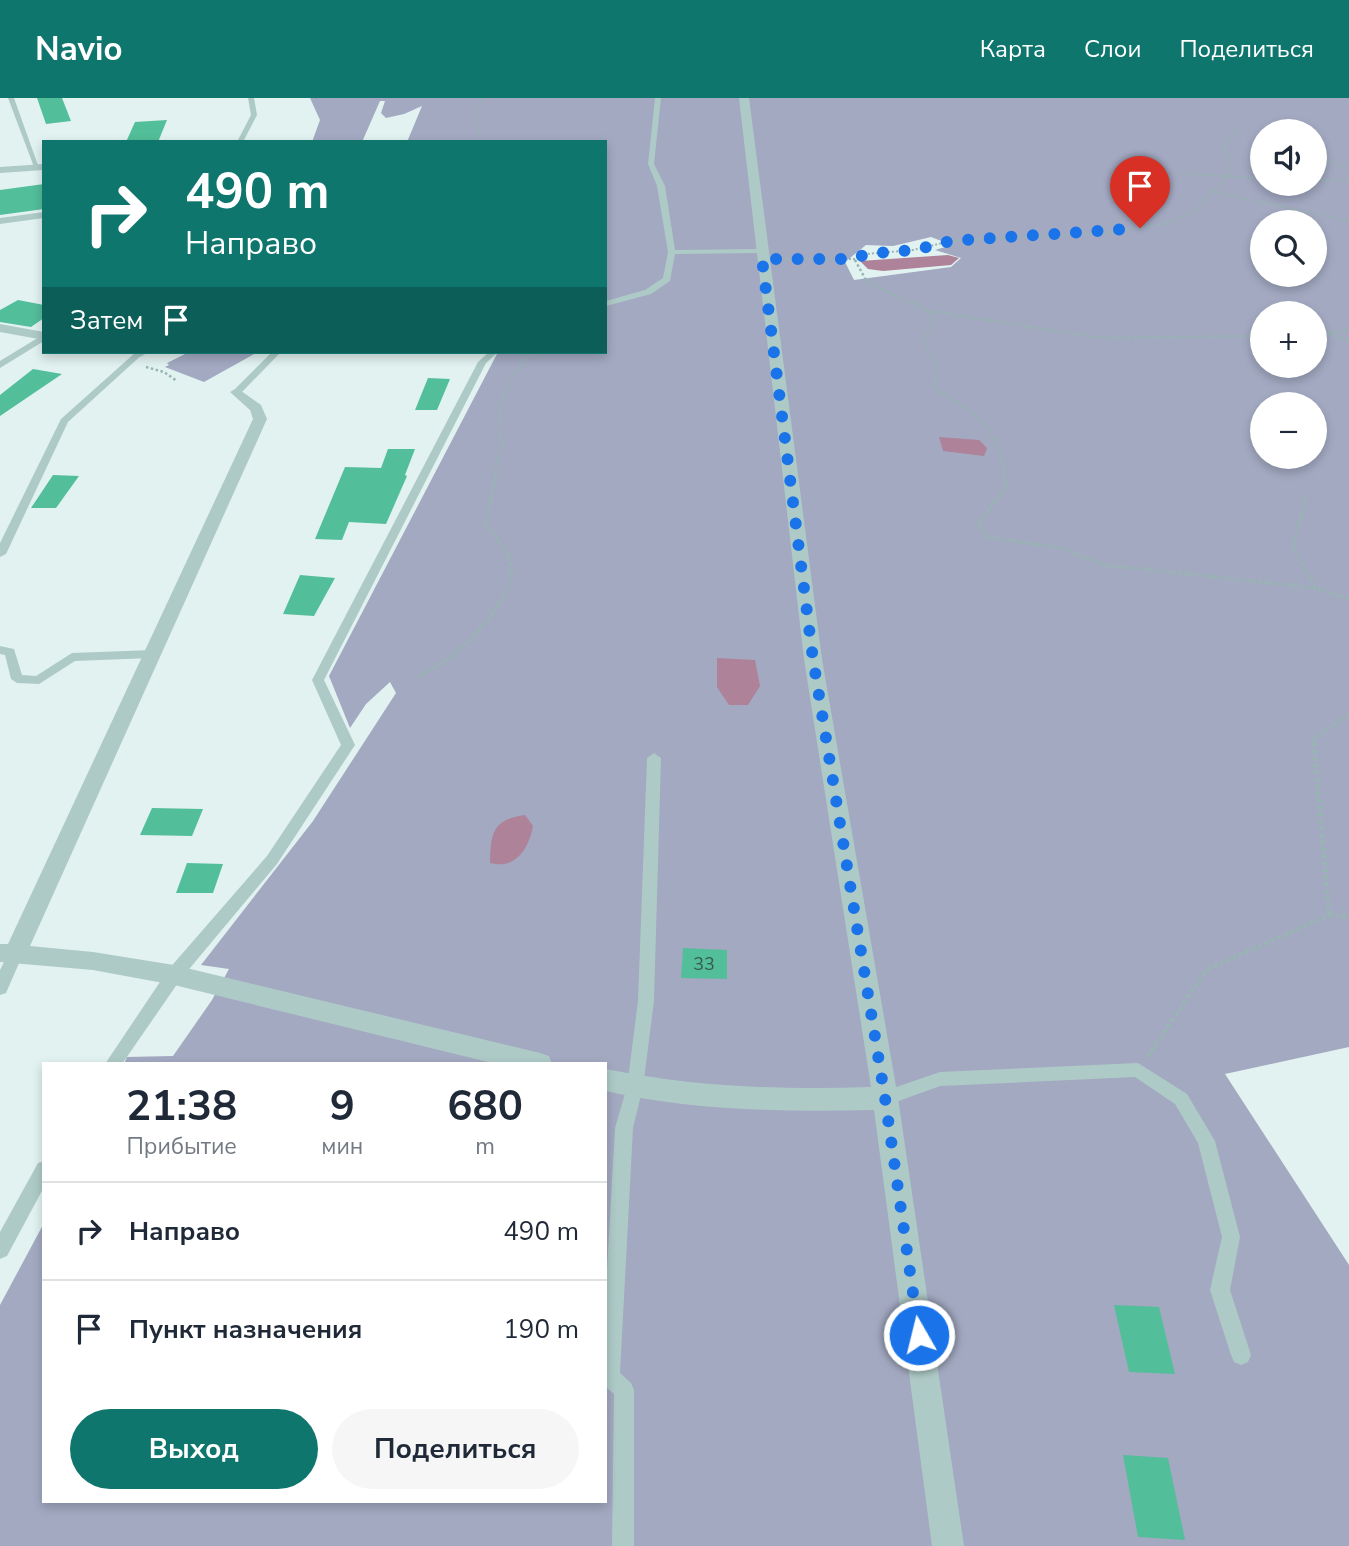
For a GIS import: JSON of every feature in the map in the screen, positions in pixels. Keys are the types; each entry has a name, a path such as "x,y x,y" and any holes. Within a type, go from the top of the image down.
{"street":[{"path":"744,98 813,659 885,1098 948,1546"},
{"path":"0,170 41,167"},
{"path":"0,221 42,215"},
{"path":"0,328 42,337"},
{"path":"237,392 256,408 260,418 152,654 8,954 93,961 174,975 532,1062"},
{"path":"607,1080 635,1087 786,1101 885,1098"}],"lane":[{"path":"11,98 41,167"},
{"path":"241,140 254,115 251,98"},
{"path":"607,303 648,292 667,279 672,252 661,186 651,164 658,98"},
{"path":"672,252 762,255"},
{"path":"0,365 42,338"},
{"path":"0,554 64,421 136,354"},
{"path":"237,392 275,354"},
{"path":"114,1062 174,975 272,860 348,745 318,680 482,362 492,354"},
{"path":"0,650 10,652 17,679 39,680 72,657 152,654"},
{"path":"623,1546 624,1390 610,1377 624,1129 635,1087 646,1001 654,758"},
{"path":"0,989 8,954"},
{"path":"885,1098 940,1079 1138,1070 1181,1099 1206,1141 1231,1237 1220,1290 1241,1355"},
{"path":"0,1250 42,1173"}],"path":[{"path":"480,140 476,123 482,98"},
{"path":"762,255 854,259 866,254 914,250 951,241 1115,232 1164,224 1194,212 1226,177 1231,158 1224,146 1236,134 1230,127"},
{"path":"1327,160 1349,169"},
{"path":"1178,173 1250,178"},
{"path":"1327,180 1349,181"},
{"path":"1215,192 1349,221"},
{"path":"854,259 867,282 929,311 1101,338 1250,336"},
{"path":"929,311 934,322 924,340 936,368 934,387 975,413 1000,447 1007,485 978,525 987,537 1061,548 1105,565 1316,588 1349,600"},
{"path":"1327,334 1349,330"},
{"path":"1331,334 1349,341"},
{"path":"419,676 450,657 486,621 505,589 511,572 504,547 486,525 489,497 502,446 499,407 511,379 530,354"},
{"path":"148,368 164,372 177,381"},
{"path":"1306,497 1293,547 1316,588"},
{"path":"1329,915 1314,739 1349,714"},
{"path":"1138,1070 1206,970 1329,915 1349,917"}],"shaded area":[{"path":"310,98 1349,98 1349,1047 1225,1074 1349,1265 1349,1546 0,1546 0,1305 42,1227 42,1503 607,1503 607,1062 125,1062 127,1057 173,1056 212,1000 229,969 201,965 313,821 396,693 390,682 366,704 350,728 329,676 497,354 607,354 607,140 408,140 422,106 386,118 381,113 385,101 380,101 363,140 313,140 320,120","holes":["931,237 952,245 935,250 961,258 951,267 854,280 845,262 866,245 893,246"]},
{"path":"948,255 959,258 951,265 883,271 868,269 860,261"},
{"path":"185,354 254,354 204,382 165,367 169,365 167,363"},
{"path":"939,437 979,440 987,448 984,456 943,451"},
{"path":"717,658 755,660 760,686 748,705 729,705 717,687"},
{"path":"525,815 533,826 520,855 507,863 490,863 493,836 500,824"}],"building":[{"path":"37,98 62,98 71,121 46,124"},
{"path":"167,120 159,140 127,140 135,122"},
{"path":"42,184 42,209 0,215 0,190"},
{"path":"18,300 42,305 42,319 31,327 0,322 0,310"},
{"path":"33,369 62,374 0,416 0,395"},
{"path":"428,378 450,379 437,410 415,410"},
{"path":"388,449 415,449 405,475 407,476 386,524 349,522 342,540 315,539 345,467 381,468"},
{"path":"53,475 79,476 56,508 31,508"},
{"path":"300,575 335,578 314,616 283,614"},
{"path":"152,808 203,809 192,836 140,835"},
{"path":"187,863 223,864 213,893 176,893"},
{"path":"683,948 727,950 727,979 681,978"},
{"path":"1114,1305 1159,1307 1175,1374 1129,1372"},
{"path":"1123,1455 1168,1458 1185,1540 1138,1537"}],"route":[{"path":"919,1335 885,1098 813,659 762,259 854,259 866,254 914,250 951,241 1115,232 1140,228"}]}
